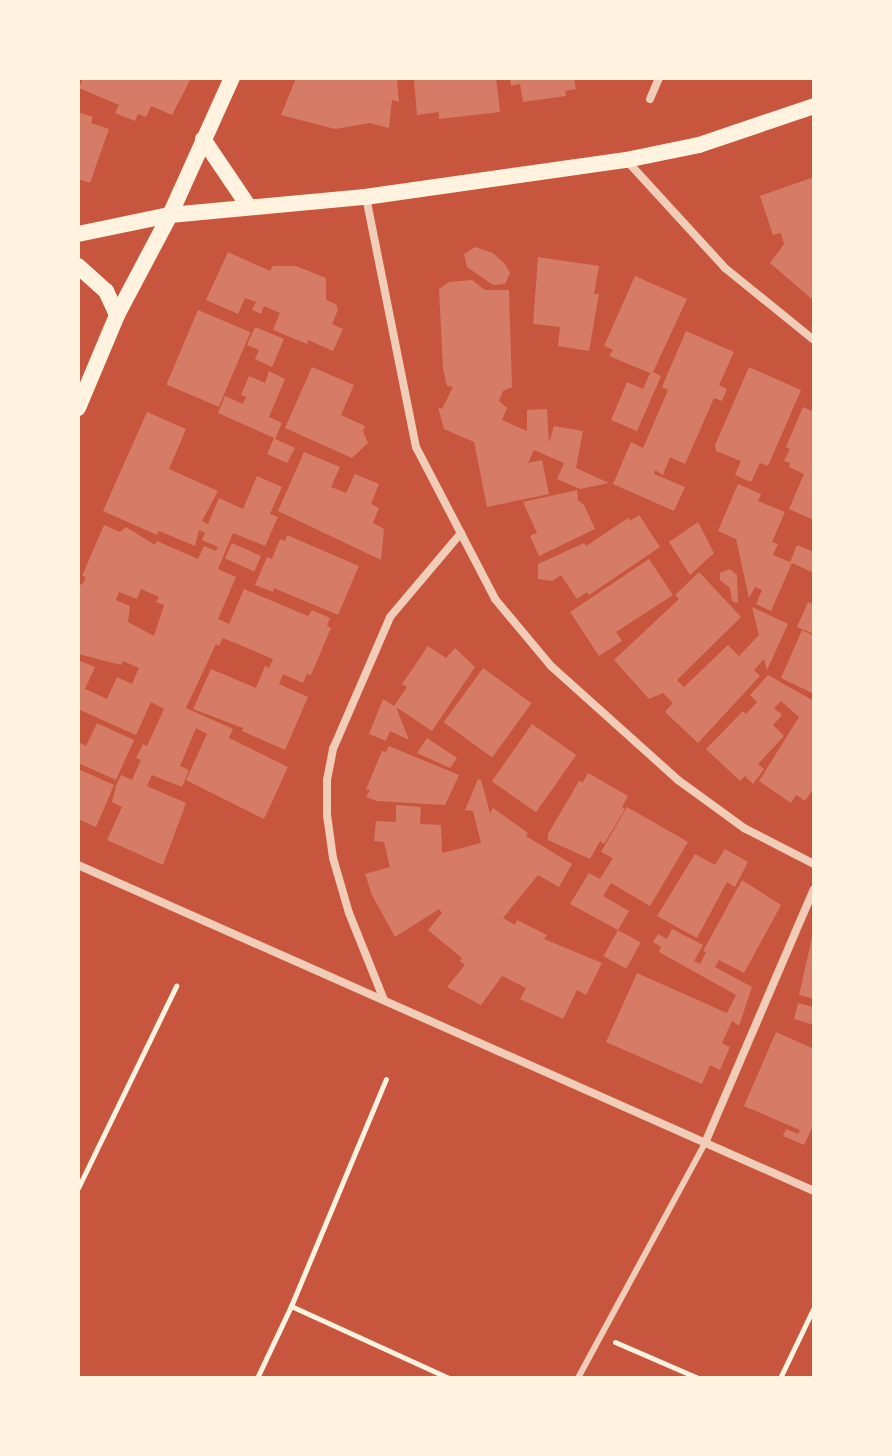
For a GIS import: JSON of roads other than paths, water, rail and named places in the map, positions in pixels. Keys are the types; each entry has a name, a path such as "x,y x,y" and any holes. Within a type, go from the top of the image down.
{"main road":[{"path":"78,408 117,315 170,215 232,78"},
{"path":"78,234 170,215 365,197 626,160 699,145 814,106"},
{"path":"203,139 249,207"},
{"path":"78,266 106,291 117,315"}],"street":[{"path":"650,99 659,78"},
{"path":"626,160 725,268 814,340"},
{"path":"365,197 416,447 495,599 551,666 603,716 678,780 744,828 814,864"},
{"path":"384,1001 349,913 333,858 327,815 327,780 333,749 390,617 461,533"},
{"path":"78,865 814,1191"},
{"path":"705,1143 814,889"}],"lane":[{"path":"578,1378 705,1143"}]}
